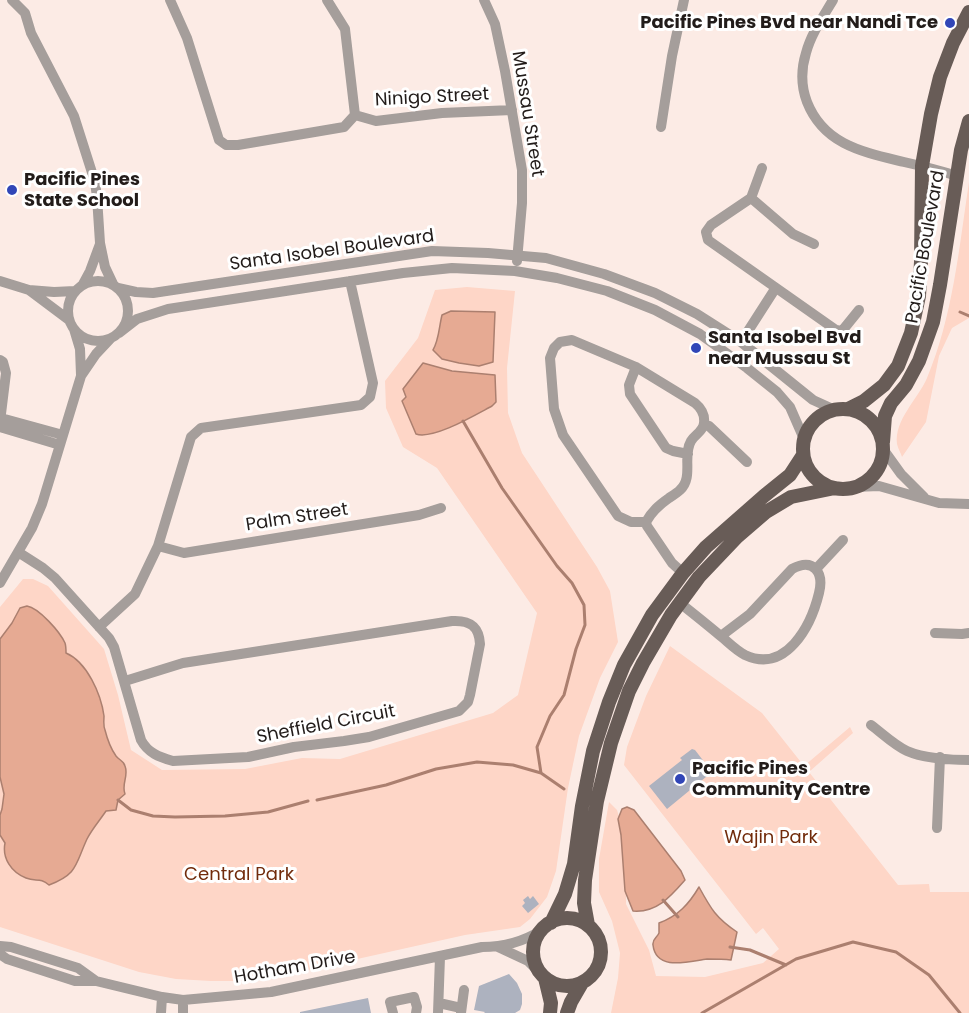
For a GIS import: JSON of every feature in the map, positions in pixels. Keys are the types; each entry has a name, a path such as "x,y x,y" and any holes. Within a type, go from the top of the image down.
{"main road":[{"path":"841,409 860,413 871,420 878,430 883,446 882,459 872,477 855,487 845,489 823,484 814,477 803,455 804,439 815,420 824,414 864,401 884,386 898,366 911,333 919,296 922,166 931,114 940,77 953,43 969,12"},
{"name":"Pacific Boulevard","path":"883,446 885,416 919,361 933,322 961,150 969,121"},
{"path":"550,1013 551,1003 533,951 536,940 565,894 574,864 591,762 609,702 624,665 652,615 682,573 706,548 790,475 803,455"},
{"path":"588,926 584,903 585,880 597,801 607,755 629,691 643,663 671,615 699,577 737,537 766,512 790,497 835,488"},
{"path":"543,975 553,983 573,986 591,976 598,967 601,956 596,934 579,921 560,919 546,926"},
{"path":"567,1013 582,983"}],"street":[{"path":"0,583 33,528 81,376 96,354 125,325 128,315 125,296 115,286 105,267 100,243 95,182 74,116 31,33 25,13 12,0"},
{"path":"170,0 187,38 219,140 226,145 344,128 355,115 345,29 327,0"},
{"name":"Mussau Street","path":"484,0 495,24 522,170 522,203 515,271"},
{"path":"661,127 672,56 684,0"},
{"path":"833,0 810,40 803,66 804,93 814,116 829,133 846,144 872,154 957,176"},
{"name":"Ninigo Street","path":"355,115 376,121 442,113 512,110"},
{"path":"762,168 751,198 711,225 706,232 708,240 836,330 842,331 859,310"},
{"path":"751,198 793,234 814,244"},
{"path":"81,376 80,349 68,310 70,300 79,288 100,243"},
{"name":"Santa Isobel Boulevard","path":"115,286 136,292 153,293 432,252 488,253 546,258 594,271 656,293 697,314 741,342 813,400 841,409"},
{"name":"Santa Isobel Boulevard","path":"115,336 137,319 168,309 403,273 452,268 515,271 556,278 607,291 655,310 700,334 777,392 790,407 804,439"},
{"path":"0,281 29,290 54,292 79,288 93,281 103,281 115,286"},
{"path":"99,627 135,594 159,546 190,437 201,428 361,405 370,397 373,383 351,281"},
{"path":"741,342 775,289"},
{"path":"29,290 81,336 101,341 115,336"},
{"path":"572,340 636,367 701,408 705,422 701,432 691,441 687,480 681,490 660,504 646,522 631,522 618,516 563,435 554,409 550,358 554,348 560,342 572,340"},
{"path":"0,360 3,362 6,373 0,422 62,440"},
{"path":"636,367 629,385 630,394 666,448 688,454"},
{"path":"704,425 709,426 747,462"},
{"path":"883,446 901,474 925,498"},
{"path":"855,487 879,486 939,503 969,504"},
{"name":"Palm Street","path":"159,546 184,553 419,515 441,508"},
{"path":"646,522 668,557 682,573"},
{"path":"816,570 843,540"},
{"path":"0,574 18,552"},
{"name":"Sheffield Circuit","path":"18,552 55,578 109,638 114,646 125,681 141,740 153,754 173,761 248,757 294,747 369,737 459,711 468,702 470,695 480,637 478,630 473,626 466,622 452,621 183,663 125,681"},
{"path":"680,603 740,652 757,659 770,658 786,651 804,632 819,594 820,574 813,567 802,565 792,569 750,614 721,636"},
{"path":"935,633 969,633"},
{"path":"871,725 908,751 940,758 969,760"},
{"path":"937,828 940,758"},
{"name":"Hotham Drive","path":"0,954 7,959 75,981 96,981 183,1000 271,992 482,947 498,947 527,939 546,926"},
{"name":"Hotham Drive","path":"0,946 78,968 96,981"},
{"path":"498,947 528,961 543,975"},
{"path":"440,957 438,1008 461,1010 464,990"},
{"path":"393,1013 390,1002 414,996 416,1013"},
{"path":"161,1013 162,997"},
{"path":"183,1000 183,1013"}],"green space":[{"path":"969,182 969,318 952,328 939,356 926,422 902,457 897,444 897,435 903,418 927,378 943,330 958,257"},
{"name":"Central Park","path":"467,287 515,291 507,368 508,413 522,453 597,567 610,591 618,642 600,678 579,736 568,788 556,871 547,897 530,919 520,927 465,935 281,976 248,981 176,979 139,972 0,927 0,607 23,579 33,579 48,586 104,649 131,750 162,770 245,769 302,758 340,759 493,713 518,695 537,613 437,468 403,447 386,408 385,381 418,338 435,290"},
{"name":"Wajin Park","path":"670,646 762,713 804,766 850,727 853,733 809,772 898,885 929,884 930,892 969,892 969,1013 611,1013 620,953 612,921 599,892 599,859 609,802 617,810 627,842 626,904 649,950 656,976 705,977 763,963 779,949 763,928 756,934 624,765 627,747 646,696"}],"shaded area":[{"path":"451,311 495,312 493,362 479,366 459,363 442,359 433,350 438,338 442,315"},
{"path":"423,363 452,371 495,375 496,402 454,426 433,433 416,434 402,401 406,397 403,389"},
{"path":"27,606 37,611 54,627 65,643 66,653 74,657 92,680 102,707 108,740 114,753 124,763 126,770 125,794 118,800 116,810 106,811 89,835 71,872 49,885 43,881 26,878 12,868 6,859 5,843 0,835 0,815 4,794 0,777 0,639 20,608"},
{"path":"627,807 634,810 681,871 685,880 663,902 642,911 633,911 625,891 618,819 622,809"},
{"path":"699,887 715,912 737,932 731,960 707,959 675,963 660,959 655,953 653,943 659,933 659,923 682,909"}],"building":[{"name":"Pacific Pines Community Centre","path":"692,749 712,772 667,809 649,786 682,760 680,758"},
{"path":"528,896 530,899 533,896 539,904 528,913 522,906 525,903 523,900"},
{"path":"509,974 517,983 522,994 520,1010 515,1013 484,1013 474,1010 479,986"},
{"path":"368,998 371,1013 300,1013 300,1012"}],"waterway":[{"path":"960,312 969,316"},
{"path":"463,421 502,488 557,566 572,583 584,605 585,625 564,695 550,716 537,747 541,773"},
{"path":"317,800 386,785 436,769 477,762 513,765 541,773 564,789"},
{"path":"118,800 131,810 153,816 175,817 268,812 308,801"},
{"path":"663,900 678,917"},
{"path":"702,1013 796,959 853,942 896,952 929,975 960,1013"},
{"path":"730,947 750,950 786,965"}],"place":[{"name":"Pacific Pines Bvd near Nandi Tce","path":"950,23"},
{"name":"Pacific Pines State School","path":"12,190"},
{"name":"Santa Isobel Bvd near Mussau St","path":"696,348"},
{"name":"Pacific Pines Community Centre","path":"680,779"}]}
